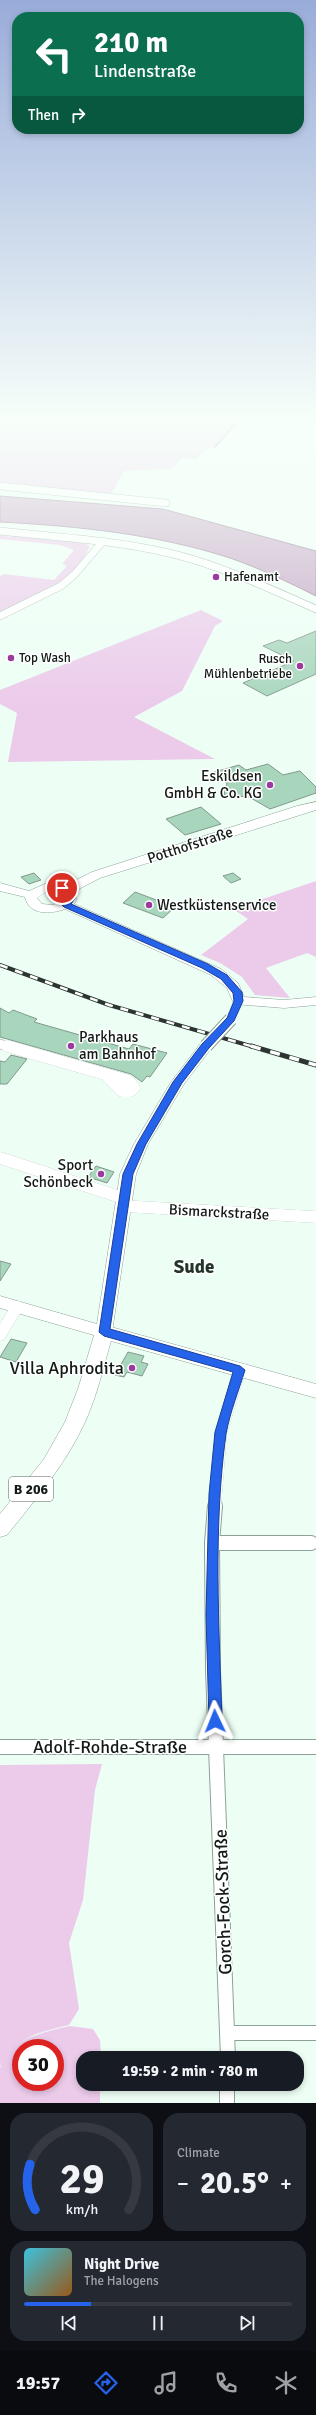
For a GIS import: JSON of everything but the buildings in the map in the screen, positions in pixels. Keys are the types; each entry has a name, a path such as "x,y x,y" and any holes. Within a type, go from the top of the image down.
{"main road":[{"path":"104,1332 316,1391"},
{"name":"B 206","path":"0,1529 35,1484 69,1434 88,1386 104,1332"}],"street":[{"path":"0,531 103,542 155,550 200,561 316,609"},
{"path":"0,616 61,586 75,574 103,542"},
{"name":"Potthofstraße","path":"66,890 96,875 298,810 316,806"},
{"path":"0,887 32,895"},
{"path":"47,887 66,890 72,897 66,905 56,909 44,909 34,905 31,898 32,895 38,890 47,887"},
{"path":"0,1302 104,1332 122,1202 128,1174 141,1144 178,1082 206,1046 231,1019 239,1001 233,986 216,972 66,905"},
{"path":"239,1001 284,1004 316,1001"},
{"path":"0,1044 106,1075"},
{"name":"Bismarckstraße","path":"0,1158 122,1202 316,1217"},
{"path":"0,1335 17,1307"},
{"name":"Gorch-Fock-Straße","path":"228,2051 217,1747 212,1544 221,1432 240,1370"},
{"path":"212,1544 311,1543"},
{"name":"Adolf-Rohde-Straße","path":"0,1747 316,1747"},
{"path":"228,2033 316,2033"},
{"path":"227,2091 227,2103"}],"shaded area":[{"path":"0,514 182,514 316,551 316,596 241,562 174,543 116,532 0,522"},
{"path":"0,534 11,537 13,535 84,543 90,546 83,559 64,579 39,595 0,613 0,576 4,574 54,580 67,566 62,564 74,550 60,545 0,539"},
{"path":"201,610 223,621 215,626 182,691 134,717 215,759 8,762 17,713 0,704 0,690"},
{"path":"316,881 316,957 307,953 266,968 290,998 255,995 242,977 220,963 201,955 248,919 233,909"},
{"path":"102,1764 95,1790 83,1900 69,1943 79,2009 69,2025 38,2033 26,2039 12,2039 12,2050 0,2066 0,1765"},
{"path":"70,2026 93,2029 100,2040 101,2051 76,2051 76,2091 100,2091 100,2103 0,2103 0,2069 4,2059 12,2049 12,2091 64,2091 64,2039 26,2039"}],"railway":[{"path":"0,965 109,1005 254,1047"},
{"path":"251,1046 316,1065"}],"place":[{"name":"Hafenamt","path":"216,577"},
{"name":"Top Wash","path":"11,658"},
{"name":"Rusch Mühlenbetriebe","path":"300,666"},
{"name":"Eskildsen GmbH & Co. KG","path":"270,785"},
{"name":"Westküstenservice","path":"149,905"},
{"name":"Parkhaus am Bahnhof","path":"71,1046"},
{"name":"Sport Schönbeck","path":"101,1174"},
{"name":"Villa Aphrodita","path":"132,1368"}],"district":[{"name":"Sude","path":"194,1267"}],"route":[{"path":"62,888 70,893 72,897 66,905 205,966 224,977 238,992 239,1001 231,1019 187,1068 134,1158 124,1187 104,1332 240,1370 227,1407 221,1432 214,1494 212,1615 215,1721"}]}
